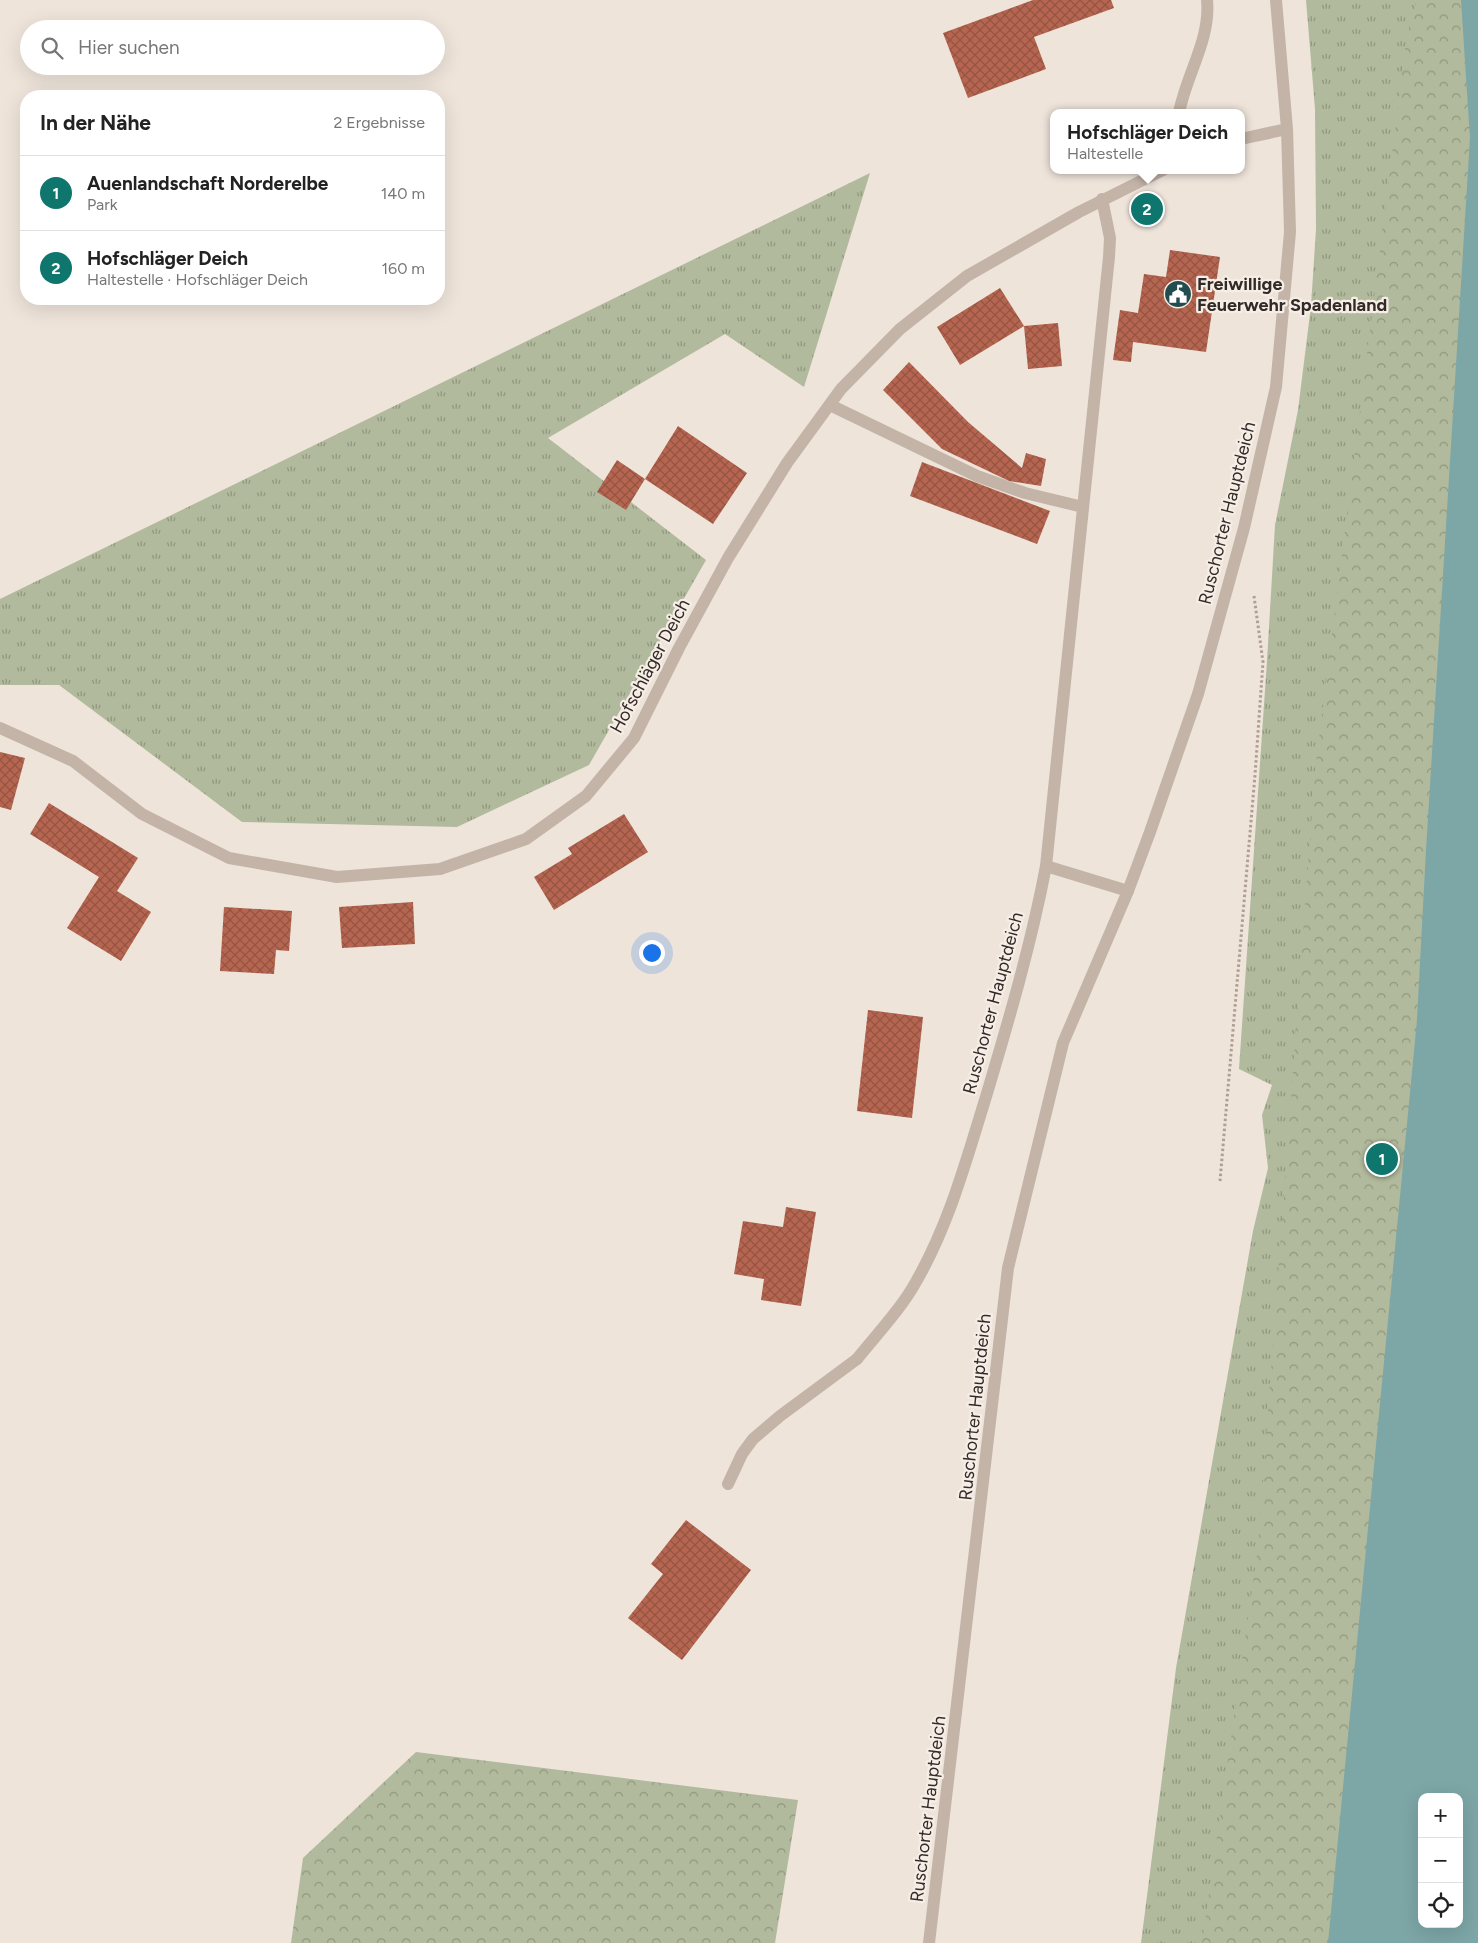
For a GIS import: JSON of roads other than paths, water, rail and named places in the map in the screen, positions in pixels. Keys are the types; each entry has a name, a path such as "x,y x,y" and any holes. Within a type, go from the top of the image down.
{"street":[{"path":"1180,109 1207,24 1207,0"},
{"name":"Ruschorter Hauptdeich","path":"930,1943 1008,1268 1062,1043 1128,891 1198,694 1244,528 1276,387 1290,232 1287,129 1276,0"},
{"path":"1245,138 1287,129"},
{"name":"Hofschläger Deich","path":"0,728 73,761 142,814 229,858 337,877 440,870 526,839 586,796 634,738 679,648 728,558 787,463 841,389 900,329 967,276 1102,199 1155,174"},
{"name":"Ruschorter Hauptdeich","path":"728,1484 742,1454 753,1439 780,1416 858,1359 916,1282 938,1237 954,1196 1009,1020 1037,912 1046,866 1110,238 1102,199"},
{"path":"830,404 977,476 1025,493 1083,507"},
{"path":"1046,866 1128,891"}],"water":[{"path":"1461,0 1478,0 1478,1943 1328,1943 1417,1020 1470,138"}],"place":[{"name":"Hofschläger Deich","path":"1147,209"},
{"name":"Freiwillige Feuerwehr Spadenland","path":"1178,294"},
{"name":"Auenlandschaft Norderelbe","path":"1382,1159"}]}
